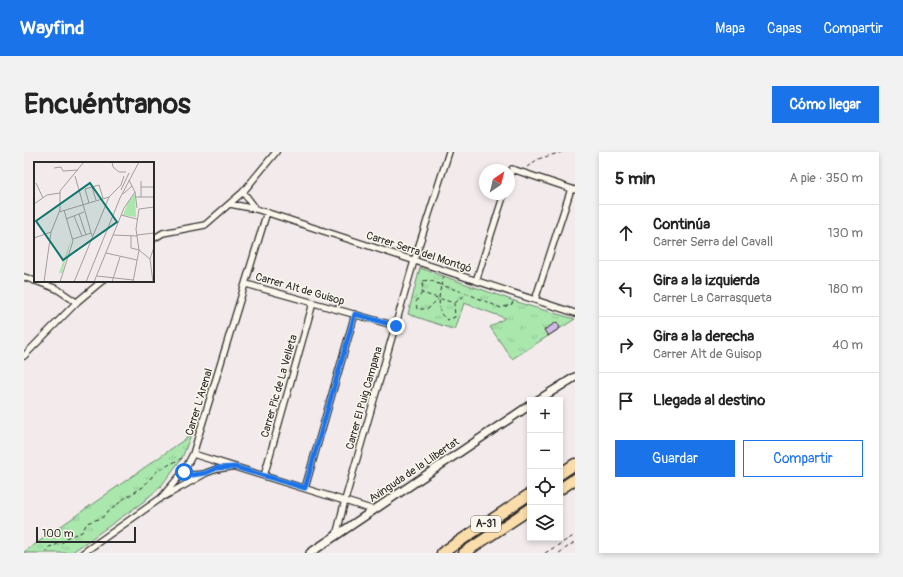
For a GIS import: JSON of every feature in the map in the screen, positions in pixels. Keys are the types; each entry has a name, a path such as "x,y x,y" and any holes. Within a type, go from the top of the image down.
{"highway":[{"path":"563,472 575,464"},
{"path":"563,487 575,479"},
{"name":"A-31","path":"442,553 527,496"},
{"name":"A-31","path":"464,553 527,511"}],"street":[{"path":"154,238 163,233 205,225 243,192 276,152"},
{"name":"Carrer El Puig Campana","path":"336,536 414,261 449,152"},
{"path":"515,170 573,189 534,300"},
{"path":"243,192 256,209"},
{"path":"476,281 502,200"},
{"name":"Carrer Serra del Montgó","path":"230,204 266,212 575,313"},
{"name":"Carrer L'Arenal","path":"83,553 161,498 184,472 194,454 246,284 266,212"},
{"path":"24,277 34,280"},
{"path":"39,282 57,289 76,302"},
{"path":"24,356 76,302 101,282"},
{"name":"Carrer Alt de Guisop","path":"246,284 396,326"},
{"name":"Carrer Pic de La Velleta","path":"264,476 313,303"},
{"path":"305,488 355,314"},
{"path":"543,397 575,377"},
{"name":"Avinguda de la Llibertat","path":"310,553 527,408"},
{"path":"194,454 374,510"},
{"path":"161,498 217,468 235,467"},
{"path":"184,472 192,475 206,473"}],"path":[{"path":"524,173 528,165 538,158 562,152"},
{"path":"445,271 439,298 440,313 447,320 455,317 454,303"},
{"path":"439,298 428,309 417,310 416,302 422,293 423,281 429,280 466,293 501,308 512,304 517,295"},
{"path":"422,293 454,303"},
{"path":"454,303 466,293"},
{"path":"44,553 49,547 62,543 68,537 82,532 87,523 101,518 124,498 143,487 157,471 182,458"},
{"path":"545,553 575,535"},
{"path":"559,553 575,542"}],"green space":[{"path":"420,268 526,305 575,319 512,359 490,327 505,318 464,303 455,330 408,314"},
{"path":"191,435 182,458 161,486 143,502 71,553 24,553 24,552"}],"building":[{"path":"557,322 560,328 548,336 544,330"}],"route":[{"path":"184,472 192,475 206,473 217,468 235,467 305,488 355,314 396,326"}]}
